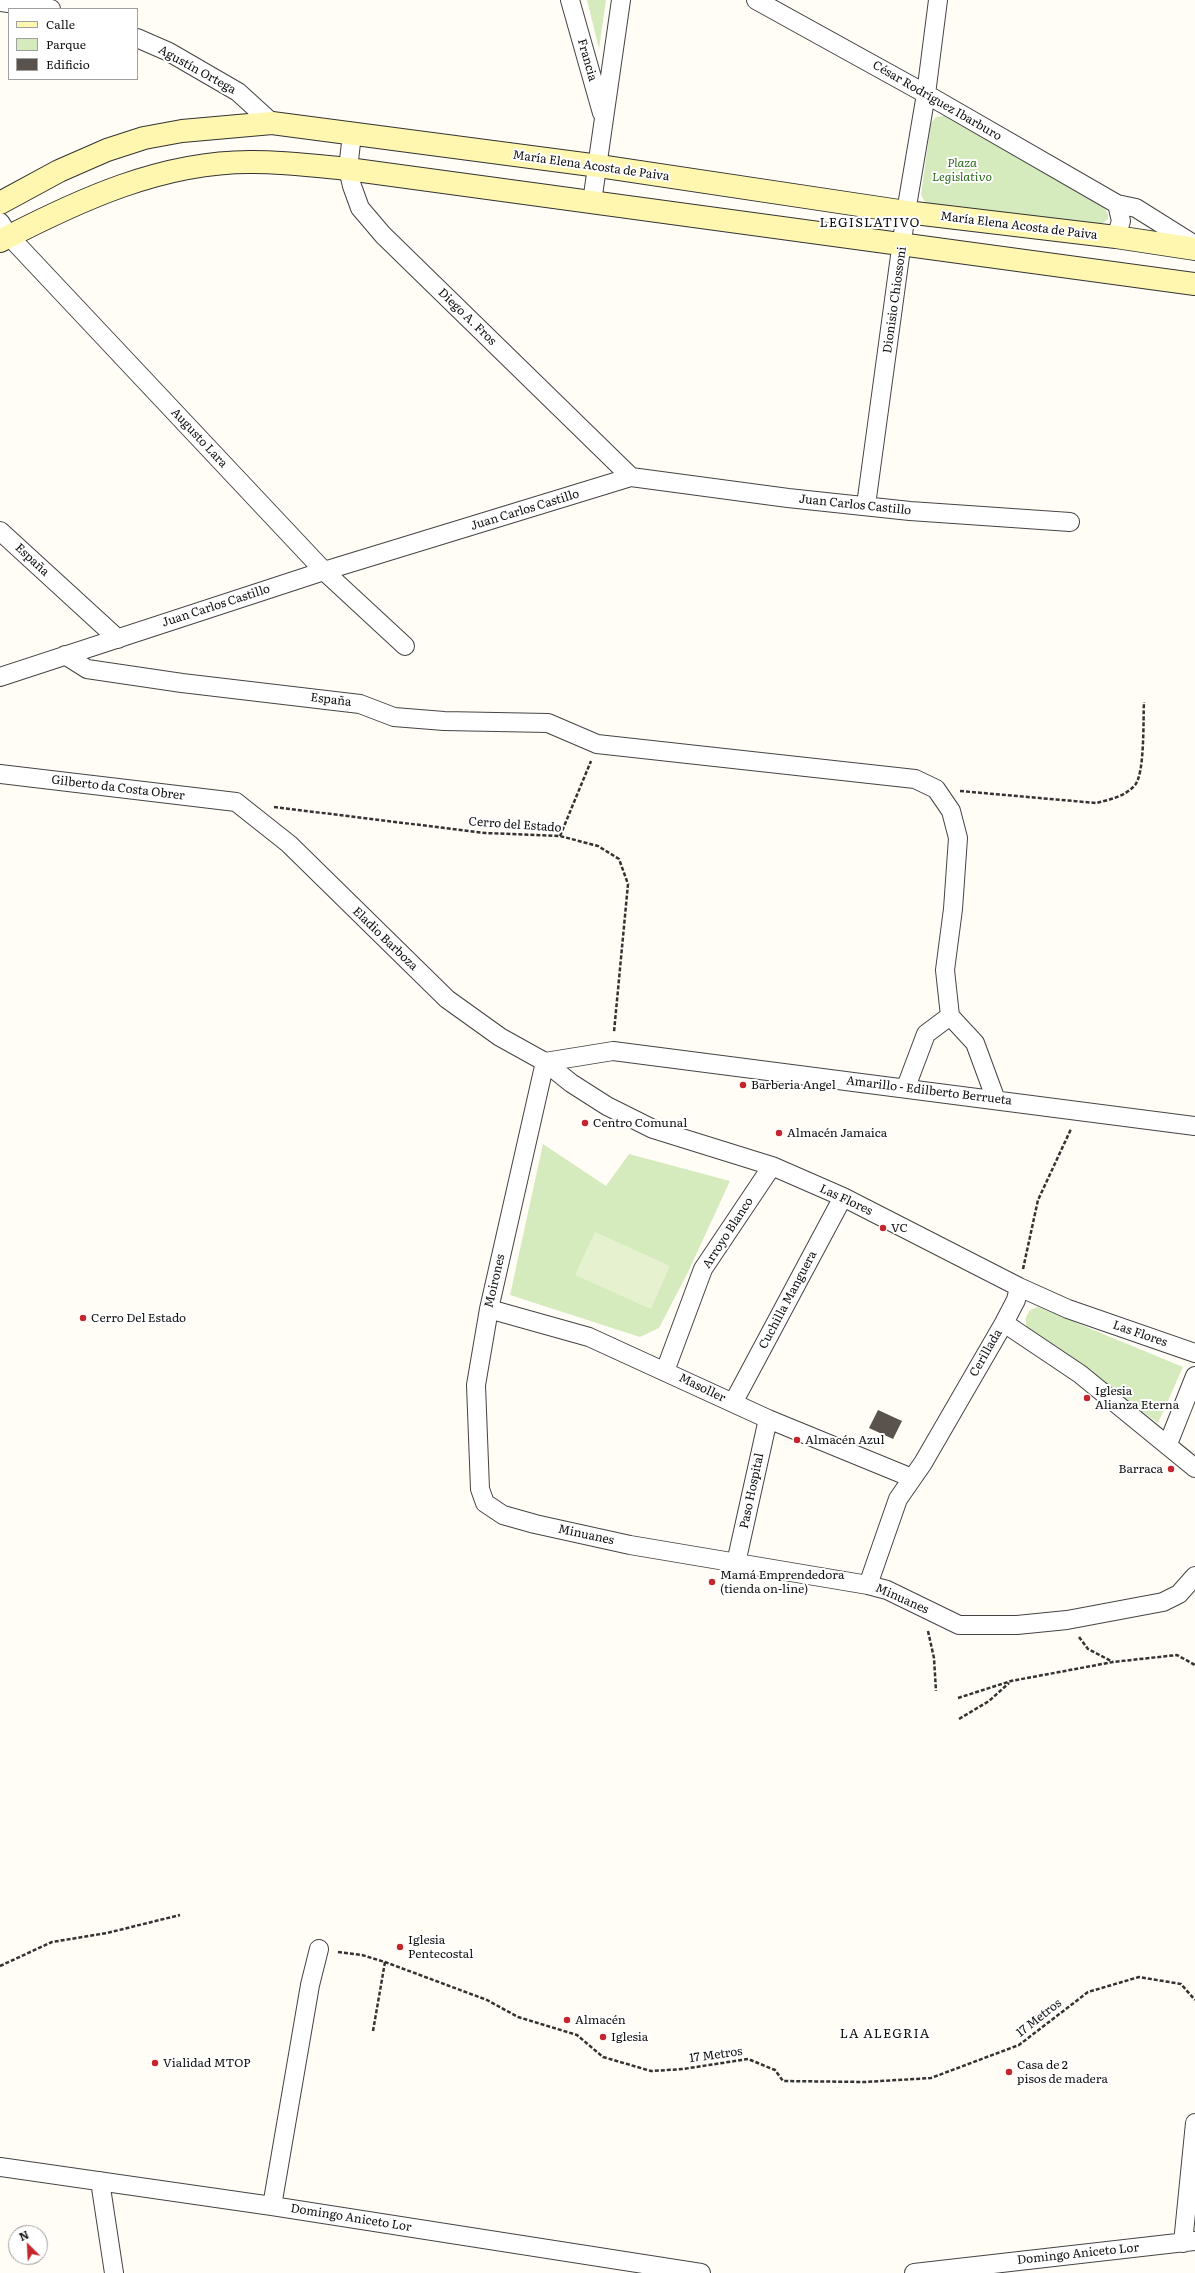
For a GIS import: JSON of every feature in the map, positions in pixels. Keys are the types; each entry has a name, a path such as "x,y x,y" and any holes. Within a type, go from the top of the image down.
{"street":[{"name":"Francia","path":"570,0 604,120"},
{"name":"Francia","path":"592,202 599,166 621,0"},
{"name":"César Rodríguez Ibarburo","path":"756,0 926,94 1117,204 1136,208 1195,245"},
{"name":"Dionisio Chiossoni","path":"866,505 903,246 906,212 926,94 938,0"},
{"path":"0,2 44,8"},
{"name":"Agustín Ortega","path":"138,38 169,52 238,92 272,123"},
{"name":"María Elena Acosta de Paiva","path":"0,203 59,171 107,150 144,138 182,131 272,123 599,166 906,212 1116,237 1195,249"},
{"name":"Diego A. Fros","path":"352,134 348,169 360,208 383,235 631,477"},
{"path":"3,233 114,188 164,173 205,165 254,162 348,169 903,246 1195,284"},
{"path":"1116,237 1121,221 1117,204"},
{"name":"Augusto Lara","path":"3,233 324,571 405,646"},
{"name":"Juan Carlos Castillo","path":"0,677 324,571 631,477 788,498 866,505 910,511 1070,522"},
{"name":"España","path":"0,531 118,639"},
{"name":"España","path":"65,655 87,669 182,683 360,704 394,717 444,721 548,723 598,744 915,779 936,789"},
{"name":"Gilberto da Costa Obrer","path":"0,774 236,802"},
{"path":"936,789 951,811 958,838 953,909 945,970 950,1016 975,1043 996,1100"},
{"name":"Eladio Barboza","path":"236,802 288,844 447,999 500,1037 545,1062"},
{"path":"906,1087 926,1034 950,1016"},
{"name":"Amarillo - Edilberto Berrueta","path":"545,1062 613,1051 906,1087 1195,1126"},
{"name":"Las Flores","path":"545,1062 571,1084 607,1106 653,1129 772,1166 844,1198 1020,1287 1068,1309 1195,1353"},
{"name":"Moirones","path":"485,1503 480,1489 476,1385 489,1309 545,1062"},
{"name":"Arroyo Blanco","path":"665,1370 703,1269 772,1166"},
{"name":"Cuchilla Manguera","path":"732,1403 844,1198"},
{"name":"Cerillada","path":"868,1584 898,1499 923,1463 1004,1323 1016,1300 1020,1287"},
{"name":"Masoller","path":"489,1309 589,1337 665,1370 768,1419 912,1478"},
{"path":"1004,1323 1080,1374 1168,1444 1195,1468"},
{"path":"1168,1444 1195,1376"},
{"name":"Paso Hospital","path":"736,1563 768,1419"},
{"name":"Minuanes","path":"485,1503 503,1515 535,1524 630,1545 868,1584 887,1590 959,1625 1017,1625 1067,1620 1163,1602 1179,1594 1195,1576"},
{"path":"272,2206 310,1985 319,1949"},
{"path":"1189,2242 1195,2123"},
{"name":"Domingo Aniceto Lor","path":"0,2167 272,2206 701,2273"},
{"path":"100,2181 114,2273"},
{"name":"Domingo Aniceto Lor","path":"914,2273 1189,2242"}],"path":[{"path":"936,789 1096,803 1114,799 1135,785 1141,774 1144,702"},
{"path":"560,836 598,744"},
{"name":"Cerro del Estado","path":"236,802 484,833 560,836 598,846 619,859 628,884 613,1051"},
{"path":"1020,1287 1038,1200 1080,1110"},
{"path":"915,1603 927,1628 934,1658 936,1691"},
{"path":"1067,1620 1088,1649 1113,1662"},
{"path":"958,1698 1011,1681 1113,1662 1177,1656 1195,1665"},
{"path":"959,1719 989,1702 1011,1681"},
{"path":"0,1966 52,1942 107,1933 180,1915"},
{"name":"17 Metros","path":"319,1949 362,1955 488,2000 518,2017 577,2034 603,2057 651,2071 683,2069 748,2059 775,2070 783,2082 865,2082 930,2078 1019,2045 1088,1992 1139,1977 1181,1984 1195,2000"},
{"path":"373,2031 384,1962"}],"green space":[{"path":"587,0 606,0 599,49"},
{"name":"Plaza Legislativo","path":"944,116 1103,206 1108,214 1108,219 1099,226 926,204 921,195 931,123 936,117"},
{"path":"543,1144 606,1186 629,1154 730,1181 688,1272 659,1328 640,1337 510,1295"},
{"path":"595,1232 670,1266 651,1309 575,1275"},
{"path":"1038,1307 1183,1367 1158,1423 1026,1328 1026,1317 1030,1310"}],"building":[{"path":"878,1410 902,1421 893,1439 869,1428"}],"place":[{"name":"Barberia Angel","path":"743,1085"},
{"name":"Centro Comunal","path":"585,1123"},
{"name":"Almacén Jamaica","path":"779,1133"},
{"name":"VC","path":"883,1228"},
{"name":"Cerro Del Estado","path":"83,1318"},
{"name":"Iglesia Alianza Eterna","path":"1087,1398"},
{"name":"Almacén Azul","path":"797,1440"},
{"name":"Barraca","path":"1171,1469"},
{"name":"Mamá Emprendedora (tienda on-line)","path":"712,1582"},
{"name":"Iglesia Pentecostal","path":"400,1947"},
{"name":"Almacén","path":"567,2020"},
{"name":"Iglesia","path":"603,2037"},
{"name":"Vialidad MTOP","path":"155,2063"},
{"name":"Casa de 2 pisos de madera","path":"1009,2072"}],"district":[{"name":"LEGISLATIVO","path":"870,223"},
{"name":"LA ALEGRIA","path":"885,2034"}]}
